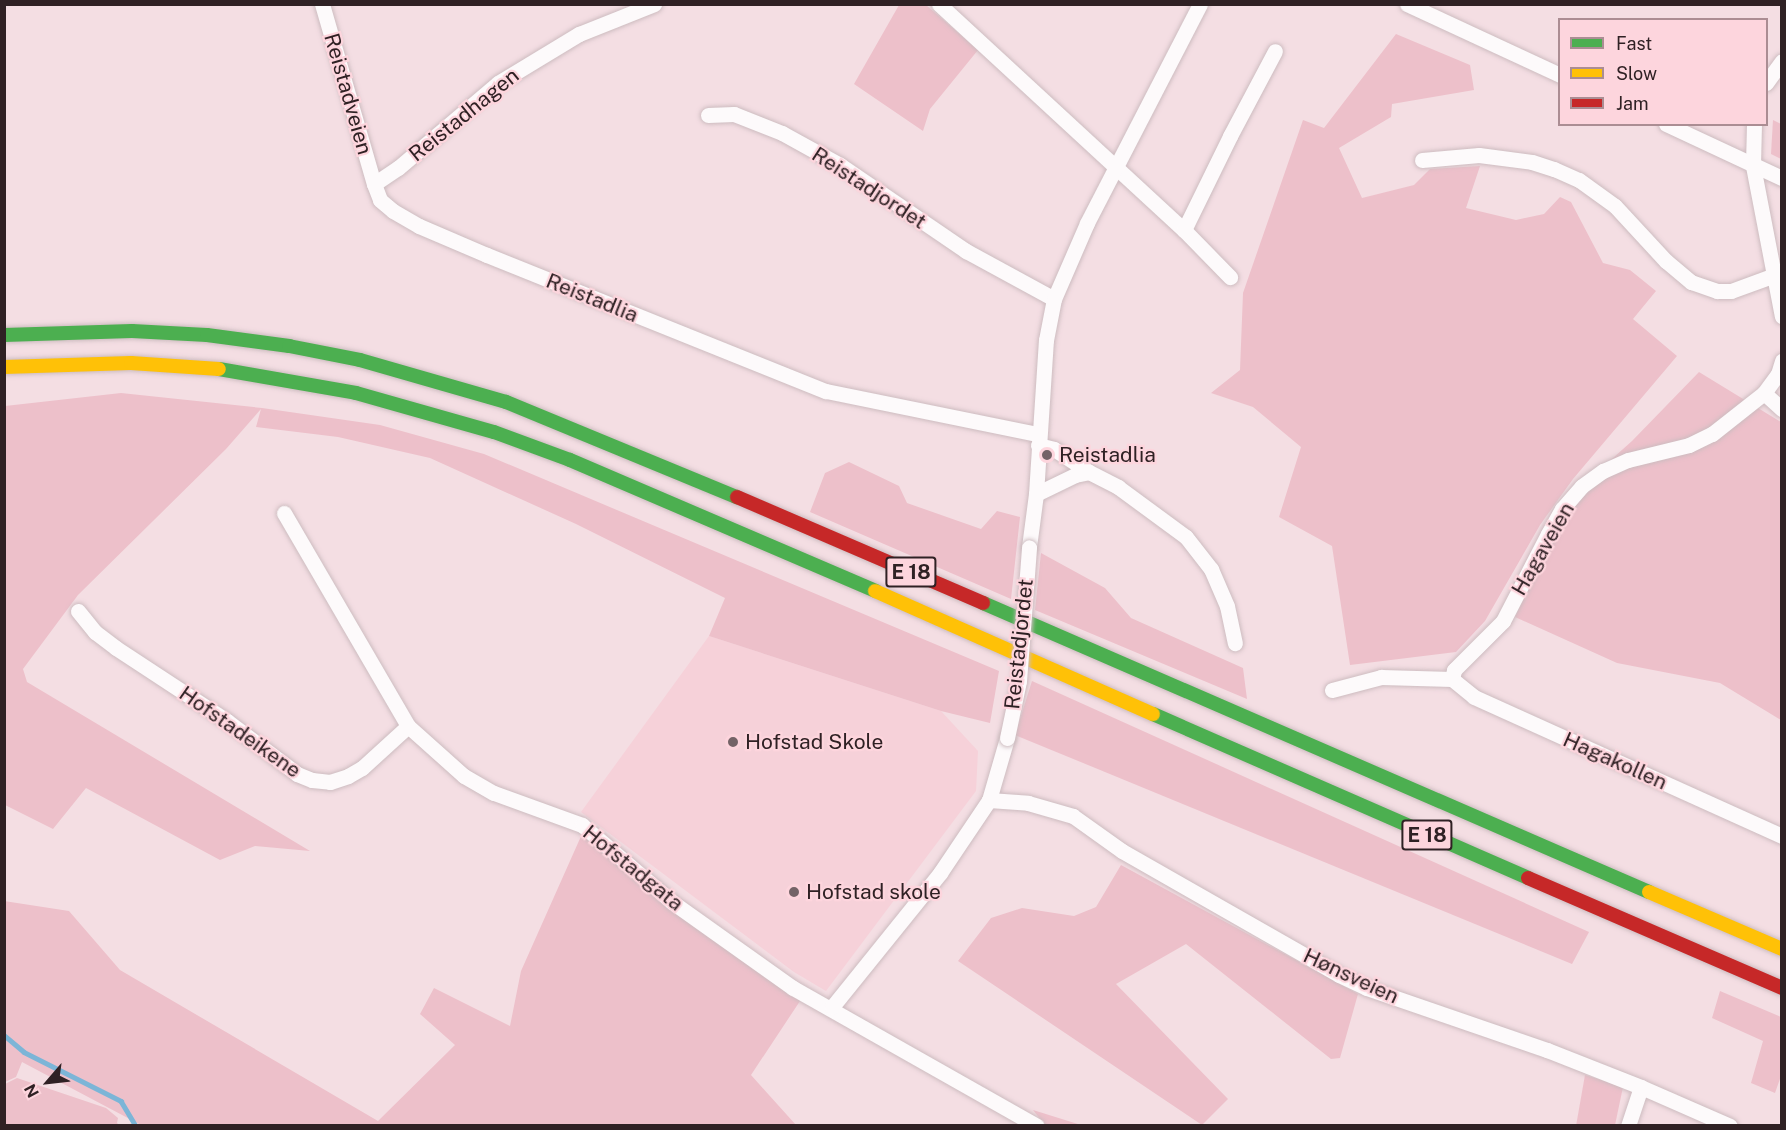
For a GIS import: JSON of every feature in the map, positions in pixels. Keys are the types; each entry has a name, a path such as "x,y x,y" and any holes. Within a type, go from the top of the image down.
{"highway":[{"name":"E 18","path":"4,334 132,331 207,335 289,345 360,360 506,402 726,492 1782,949"},
{"name":"E 18","path":"4,367 131,363 206,367 288,379 356,393 494,432 570,460 918,609 1074,677 1206,739 1782,988"}],"street":[{"name":"Reistadveien","path":"322,4 374,184"},
{"name":"Reistadhagen","path":"374,184 398,168 498,84 579,34 654,4"},
{"path":"939,4 1184,230 1230,277"},
{"name":"Reistadjordet","path":"832,1007 940,873 989,800 1007,738 1019,681 1029,547 1036,494 1046,340 1054,299 1087,222 1117,170 1200,4"},
{"path":"1407,4 1558,74"},
{"path":"1184,230 1275,51"},
{"path":"1768,82 1782,61"},
{"name":"Reistadjordet","path":"708,115 734,114 782,133 840,165 966,251 1054,299"},
{"path":"1670,126 1782,178"},
{"path":"1754,126 1753,166 1772,276 1782,316"},
{"path":"1422,160 1479,155 1523,160 1554,169 1579,180 1615,206 1666,261 1690,282 1717,291 1731,291 1772,276"},
{"name":"Reistadlia","path":"374,184 380,200 419,226 789,377 826,391 1038,440 1054,448 1089,472 1118,487 1186,537 1211,569 1227,606 1235,643"},
{"name":"Hagaveien","path":"1452,679 1454,670 1503,621 1562,509 1582,486 1604,471 1628,460 1689,445 1712,434 1764,393 1778,374 1782,362"},
{"path":"1764,393 1782,409"},
{"path":"1036,494 1075,475 1089,472"},
{"name":"Hofstadgata","path":"284,513 408,726 465,776 494,793 588,829 672,902 793,988 832,1007 1037,1125"},
{"name":"Hofstadeikene","path":"78,611 95,632 116,648 227,721 297,774 312,780 330,782 348,776 362,768 408,726"},
{"path":"1332,690 1381,677 1452,679"},
{"name":"Hagakollen","path":"1452,679 1474,697 1782,836"},
{"name":"Hønsveien","path":"989,800 1028,803 1073,816 1122,851 1339,975 1367,988 1547,1050 1730,1125"},
{"path":"1628,1125 1641,1087"}],"shaded area":[{"path":"899,5 926,5 978,50 930,109 923,131 854,84"},
{"path":"1396,34 1470,65 1474,90 1392,104 1391,117 1339,148 1362,198 1414,185 1430,169 1480,166 1466,208 1516,220 1544,214 1560,197 1571,202 1603,263 1630,270 1656,291 1633,319 1677,356 1573,479 1540,525 1485,621 1456,652 1350,665 1332,546 1279,517 1301,447 1253,407 1211,393 1240,370 1243,293 1303,120 1324,128"},
{"path":"1773,120 1781,124 1781,159 1771,154"},
{"path":"1699,372 1781,422 1781,720 1720,683 1617,663 1515,617 1565,510 1585,483 1632,441"},
{"path":"121,393 262,408 380,425 484,454 999,671 990,723 941,711 709,636 725,598 576,524 430,458 338,437 256,427 261,409 226,449 78,595 23,669 27,682 310,851 255,846 220,860 86,788 53,829 5,805 5,406"},
{"path":"849,462 899,486 907,503 981,529 997,511 1020,517 1011,599 810,512 825,473"},
{"path":"1041,553 1105,588 1131,618 1243,668 1247,699 1035,610"},
{"name":"Hofstad skole","path":"709,636 941,711 978,751 976,791 826,991 794,972 581,812"},
{"path":"1032,681 1589,932 1572,964 1015,735"},
{"path":"582,834 802,998 751,1075 796,1125 141,1125 22,1062 16,1077 5,1082 4,901 69,911 120,970 378,1121 455,1045 420,1014 434,988 510,1026 521,971"},
{"path":"1121,865 1358,994 1340,1058 1331,1059 1186,944 1116,984 1228,1099 1202,1125 958,961 991,918 1022,908 1074,916 1096,907"},
{"path":"1720,991 1781,1017 1781,1076 1775,1093 1751,1083 1763,1041 1712,1018"},
{"path":"1585,1075 1623,1087 1615,1125 1576,1126"},
{"path":"17,1078 106,1108 118,1118 119,1125 5,1125 5,1084"},
{"path":"1033,1110 1081,1125 1045,1125"}],"waterway":[{"path":"4,1035 24,1052 121,1101 136,1126"}],"traffic: fast":[{"path":"4,335 132,331 207,335 289,346 360,360 506,402 737,497"},
{"path":"219,369 356,393 494,432 570,460 875,591"},
{"path":"983,603 1649,892"},
{"path":"1153,714 1528,878"}],"traffic: slow":[{"path":"4,367 131,363 219,369"},
{"path":"875,591 1153,714"},
{"path":"1649,892 1782,949"}],"traffic: jam":[{"path":"737,497 983,603"},
{"path":"1528,878 1782,988"}],"place":[{"name":"Reistadlia","path":"1047,455"},
{"name":"Hofstad Skole","path":"733,742"},
{"name":"Hofstad skole","path":"794,892"}]}
